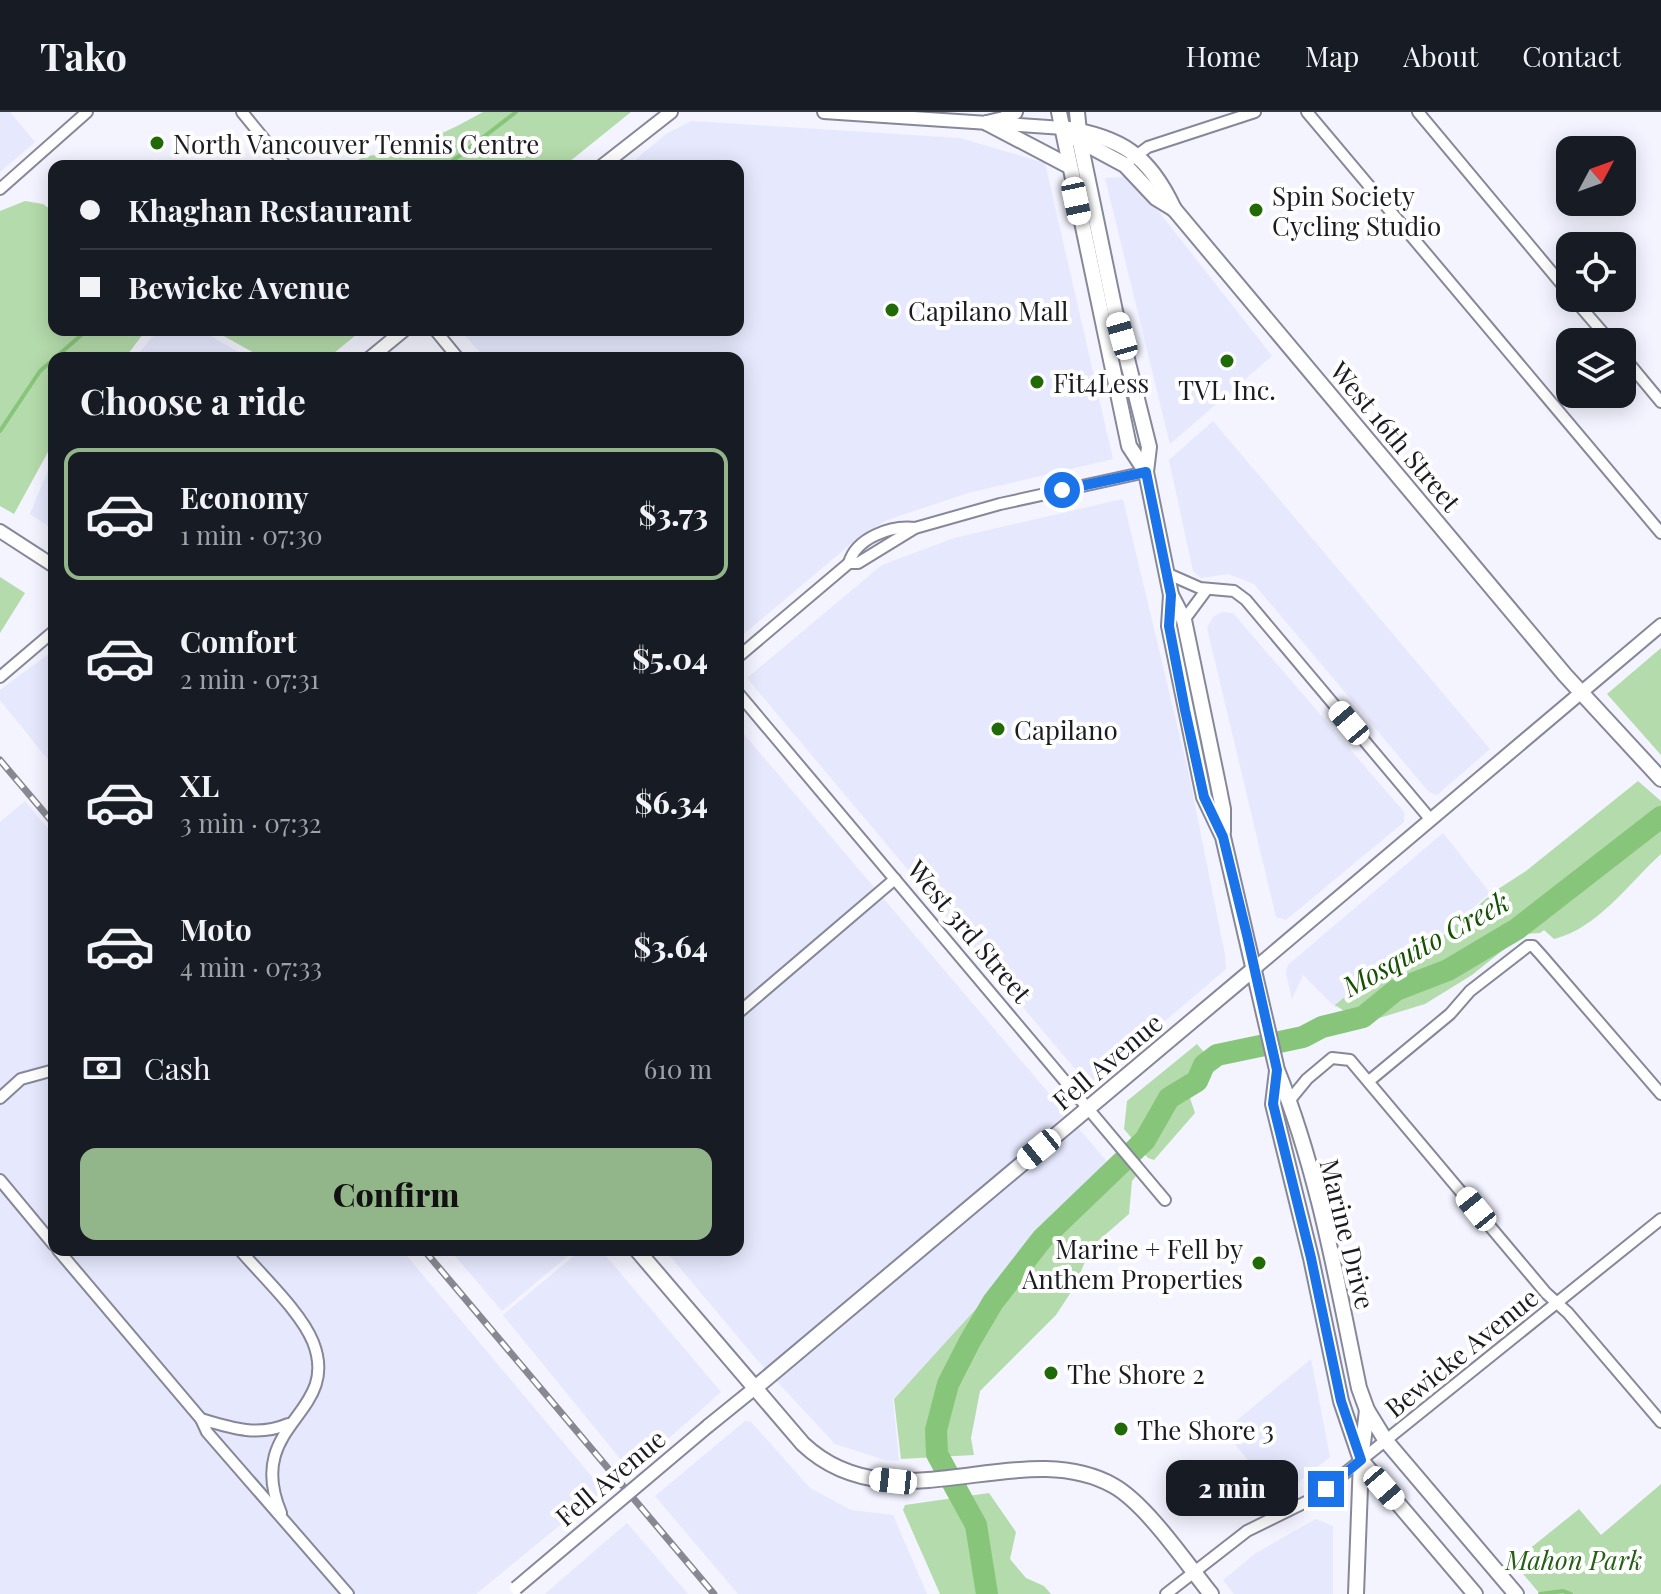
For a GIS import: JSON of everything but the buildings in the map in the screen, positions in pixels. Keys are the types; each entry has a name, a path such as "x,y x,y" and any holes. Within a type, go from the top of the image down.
{"main road":[{"path":"987,123 1015,112"},
{"name":"Marine Drive","path":"1059,112 1129,446 1146,472"},
{"name":"Marine Drive","path":"1077,112 1115,311 1149,447 1146,472 1166,573 1171,595 1184,620 1223,809 1223,837"},
{"path":"987,123 1069,166"},
{"name":"West 16th Street","path":"1063,128 1130,160 1164,189 1174,209 1581,693 1661,779"},
{"name":"Marine Drive","path":"1171,595 1169,626 1204,797 1223,837 1277,1070 1289,1101 1323,1222 1359,1388 1367,1410 1386,1441 1516,1594"},
{"name":"Fell Avenue","path":"755,1388 1255,968"},
{"name":"Marine Drive","path":"1277,1070 1273,1104 1311,1258 1341,1401 1361,1460"},
{"path":"642,1256 803,1444 824,1460 875,1479 906,1481 995,1473 1067,1472 1109,1484 1135,1504 1211,1594"},
{"name":"Marine Drive","path":"1361,1460 1367,1410"},
{"path":"1356,1594 1361,1460"},
{"path":"1361,1460 1475,1594"}],"street":[{"path":"0,189 87,112"},
{"path":"242,112 281,160"},
{"path":"610,160 671,112"},
{"path":"824,112 1063,128"},
{"path":"1130,160 1148,147 1255,112"},
{"path":"1307,112 1661,533"},
{"path":"1418,112 1556,277"},
{"path":"1586,312 1599,328"},
{"path":"377,352 397,336"},
{"path":"440,336 453,352"},
{"path":"1636,372 1661,402"},
{"path":"744,652 849,563 852,553 871,538 898,526 915,528 1000,504 1146,472"},
{"path":"0,531 48,562"},
{"path":"1166,573 1207,589 1234,591 1246,600 1431,820"},
{"path":"1184,620 1207,589"},
{"name":"Fell Avenue","path":"1255,968 1661,625"},
{"path":"0,677 48,636"},
{"name":"West 3rd Street","path":"744,700 1165,1200"},
{"path":"744,1008 895,879"},
{"path":"1369,1081 1450,1014 1470,991 1528,946 1537,950 1661,1094"},
{"path":"1289,1101 1307,1079 1332,1058 1350,1060 1661,1422"},
{"path":"0,1098 21,1079 48,1072"},
{"path":"0,1180 48,1238"},
{"name":"Bewicke Avenue","path":"1166,1594 1247,1531 1314,1498 1661,1219"},
{"path":"63,1256 201,1419 207,1432 348,1594"},
{"path":"245,1256 303,1326 317,1354 316,1386 302,1413 291,1423 275,1449 271,1467 272,1489 281,1515"},
{"name":"Fell Avenue","path":"512,1591 755,1388"},
{"path":"201,1419 250,1431 270,1430 291,1423"}],"shaded area":[{"path":"0,112 10,112 35,142 0,172"},
{"name":"Capilano Mall","path":"691,121 960,138 1045,163 1113,459 968,493 887,520 859,537 744,634 744,352 480,352 465,336 744,336 744,160 635,160 666,134"},
{"path":"1124,177 1159,212 1272,356 1170,444 1105,178"},
{"path":"153,336 210,336 238,352 140,352"},
{"path":"1213,421 1490,749 1437,795 1429,792 1254,584 1228,574 1201,578 1193,571 1169,460"},
{"path":"48,470 48,526 30,514"},
{"path":"1123,499 1189,775 1226,969 1097,1079 1085,1081 747,678 882,565 954,538"},
{"path":"1222,612 1233,613 1404,812 1404,822 1286,920 1276,917 1207,628 1213,617"},
{"path":"48,654 48,760 0,700 0,690"},
{"path":"744,734 1108,1163 1051,1218 977,1311 893,1399 899,1461 885,1460 835,1444 758,1361 670,1256 744,1256"},
{"path":"25,801 48,829 48,1256 407,1256 603,1490 476,1594 0,1594 0,822"},
{"path":"1443,833 1490,893 1401,970 1357,998 1351,995 1336,1008 1303,975 1292,999 1286,973 1288,965"},
{"path":"455,1256 568,1256 502,1311"},
{"path":"574,1256 606,1256 721,1392 631,1472 503,1315"},
{"path":"1311,1359 1330,1457 1281,1496 1224,1431"},
{"path":"745,1421 751,1422 810,1488 851,1510 893,1515 927,1594 738,1594 655,1496"},
{"path":"1316,1519 1333,1526 1333,1594 1234,1594 1223,1580 1256,1553"},
{"path":"627,1523 688,1594 545,1594"}],"green space":[{"path":"483,112 631,112 571,160 358,160 397,150 447,131"},
{"path":"25,201 48,208 48,336 142,336 130,352 48,352 48,452 14,514 0,506 0,211"},
{"path":"224,336 355,336 335,352 252,352"},
{"path":"0,577 25,593 0,633"},
{"path":"1661,648 1661,755 1607,694"},
{"path":"1638,781 1661,801 1661,854 1612,904 1585,925 1554,939 1544,930 1523,934 1472,975 1425,1004 1363,1023 1335,1005 1352,991 1357,996 1395,964 1405,968 1495,891 1526,871"},
{"path":"1197,1044 1213,1063 1186,1086 1195,1113 1154,1160 1148,1158 1124,1129 1127,1101"},
{"path":"1118,1153 1136,1176 1132,1181 1129,1214 1091,1247 1075,1286 1056,1315 980,1391 971,1438 974,1455 901,1459 894,1399"},
{"name":"Mahon Park","path":"1661,1484 1661,1594 1540,1594 1513,1562 1579,1509 1601,1535"},
{"path":"989,1493 1016,1532 1010,1559 1026,1578 1044,1586 1051,1594 940,1594 903,1510 905,1505"}],"waterway":[{"path":"454,160 516,112"},
{"path":"62,352 80,336"},
{"path":"0,431 40,371 48,364"},
{"name":"Mosquito Creek","path":"987,1594 976,1525 937,1454 936,1430 948,1384 970,1341 993,1302 1042,1239 1145,1140 1169,1098 1197,1081 1204,1065 1217,1055 1303,1037 1322,1027 1363,1017 1396,990 1448,970 1517,929 1661,817"},
{"path":"1540,1594 1563,1591 1571,1594"}],"railway":[{"path":"0,760 48,817"},
{"path":"429,1256 714,1594"}],"place":[{"name":"North Vancouver Tennis Centre","path":"157,143"},
{"name":"Spin Society Cycling Studio","path":"1256,210"},
{"name":"Capilano Mall","path":"892,310"},
{"name":"TVL Inc.","path":"1227,361"},
{"name":"Fit4Less","path":"1037,382"},
{"name":"Capilano","path":"998,729"},
{"name":"Marine + Fell by Anthem Properties","path":"1259,1263"},
{"name":"The Shore 2","path":"1051,1373"},
{"name":"The Shore 3","path":"1121,1429"}],"route":[{"path":"1062,490 1146,472 1171,595 1169,626 1185,710 1204,797 1223,837 1247,935 1277,1070 1273,1104 1311,1258 1341,1401 1361,1460 1326,1489"}]}
